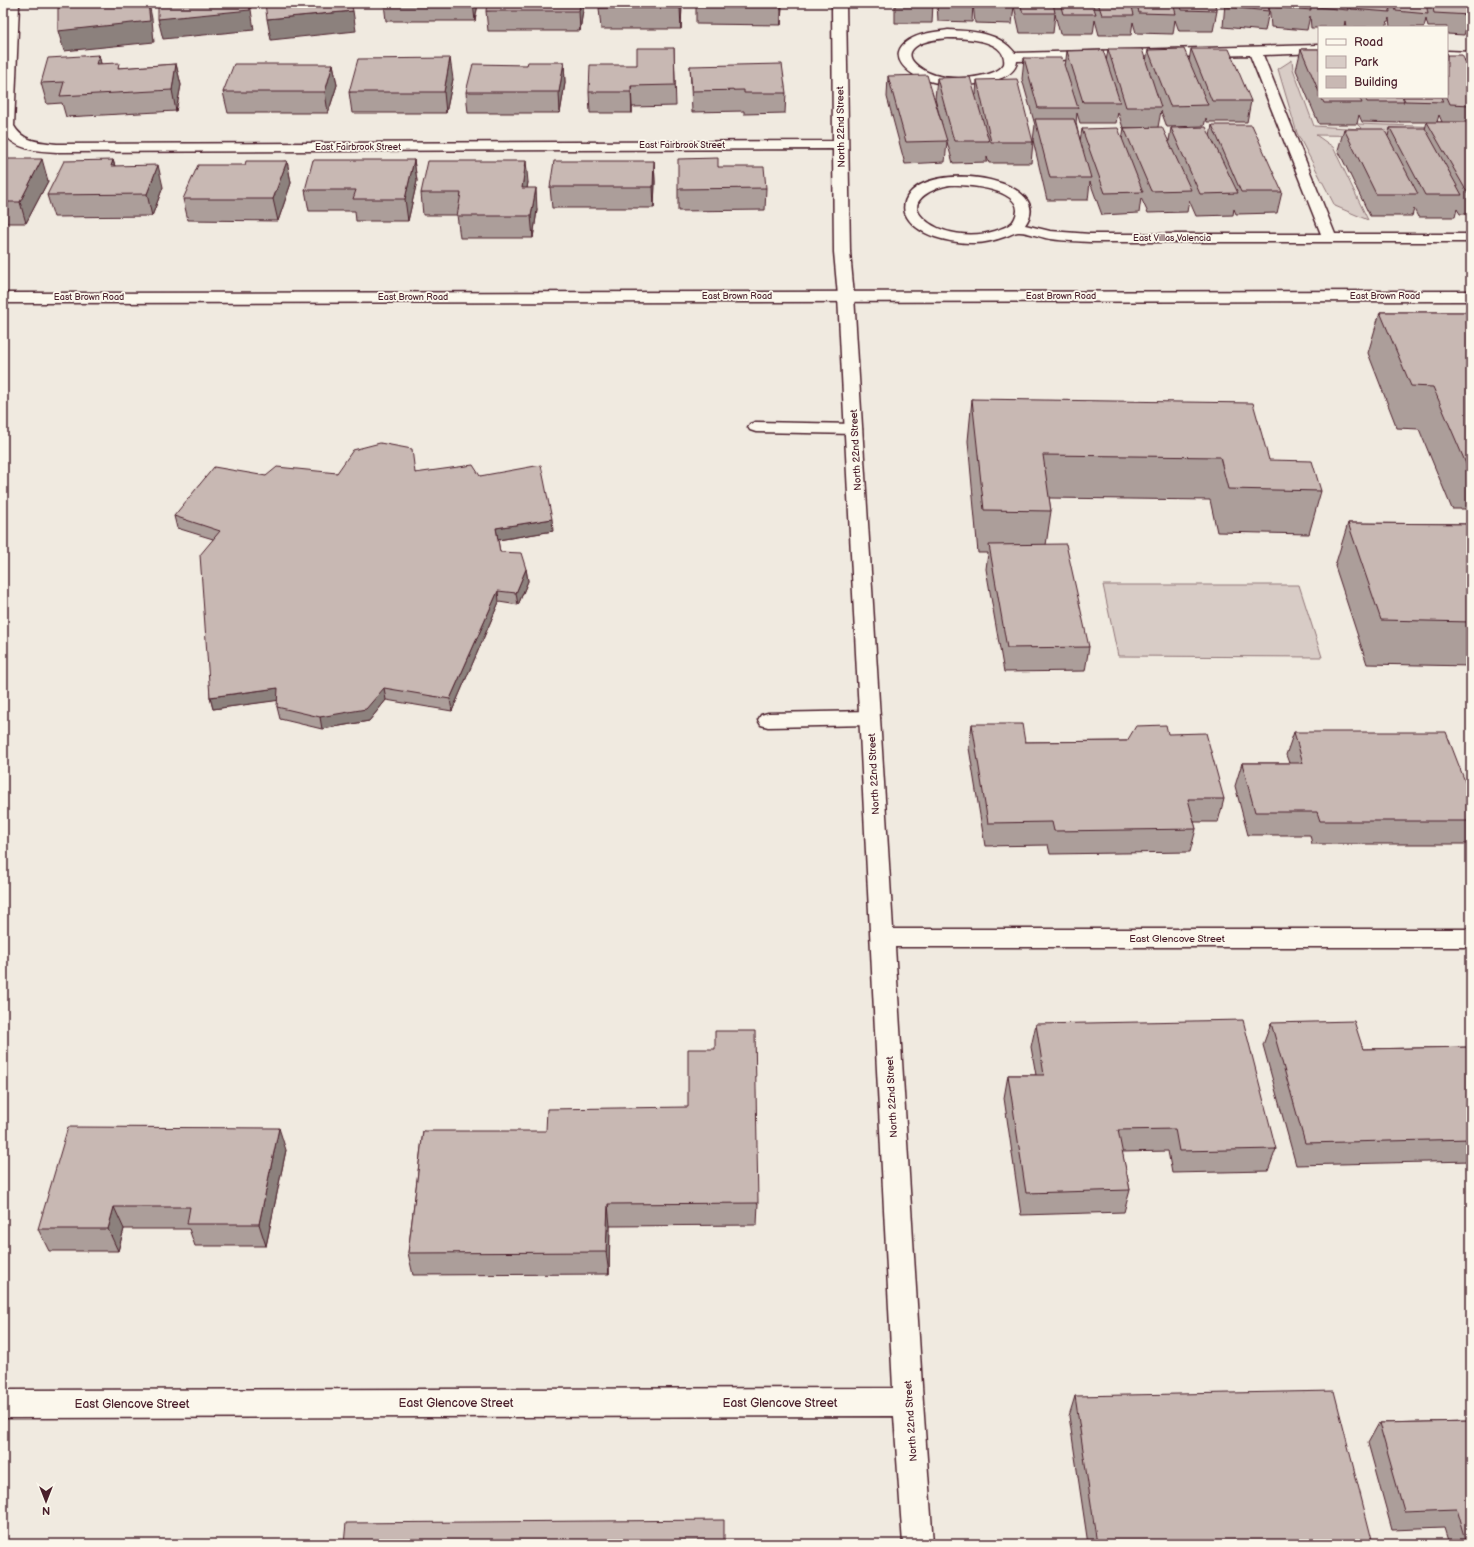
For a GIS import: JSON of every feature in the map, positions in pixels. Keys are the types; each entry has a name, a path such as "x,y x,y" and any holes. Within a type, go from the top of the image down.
{"street":[{"name":"North 22nd Street","path":"839,3 842,252 854,429 908,1402 918,1544"},
{"name":"East Fairbrook Street","path":"13,5 7,126 10,134 19,141 35,146 73,148 840,145"},
{"name":"East Brown Road","path":"3,298 1471,296"},
{"name":"East Glencove Street","path":"883,938 1471,938"},
{"name":"East Glencove Street","path":"3,1404 908,1402"}],"lane":[{"path":"960,34 982,37 996,42 1006,49 1011,57 1011,65 1004,72 992,78 957,82 939,80 912,69 906,61 905,54 909,46 919,40 932,36 960,34"},
{"path":"1011,57 1318,49"},
{"path":"1255,51 1330,238"},
{"path":"1448,55 1458,57 1471,56"},
{"path":"957,181 986,183 1011,192 1024,206 1025,213 1022,221 1016,227 1006,233 978,238 948,236 934,232 923,226 915,219 911,212 911,204 914,197 921,191 931,186 957,181"},
{"name":"East Villas Valencia","path":"1016,227 1050,235 1090,238 1471,238"},
{"path":"756,427 854,429"},
{"path":"768,720 870,718"}],"green space":[{"path":"1292,60 1293,69 1314,126 1362,129 1357,124 1471,128 1471,137 1316,135 1333,147 1368,220 1335,206 1297,133 1278,69"},
{"path":"1103,585 1299,585 1322,657 1118,656"}],"building":[{"path":"107,3 148,3 150,21 58,31 58,8"},
{"path":"158,3 249,3 250,10 158,19"},
{"path":"265,3 351,3 353,11 267,19"},
{"path":"487,3 580,3 579,11 486,11"},
{"path":"600,3 680,3 680,8 599,8"},
{"path":"781,3 781,5 696,4"},
{"path":"977,3 1014,3 1015,4"},
{"path":"1020,3 1053,3 1055,13 1023,13"},
{"path":"1060,3 1092,3 1096,14 1063,14"},
{"path":"1098,3 1131,3 1134,15 1102,15"},
{"path":"1137,3 1173,3 1176,14 1139,13"},
{"path":"1180,3 1214,3 1217,11 1182,10"},
{"path":"1228,3 1268,3 1269,11 1227,7"},
{"path":"1275,3 1310,3 1311,10 1275,7"},
{"path":"1315,3 1347,3 1348,10 1316,7"},
{"path":"1351,3 1389,3 1390,12 1351,9"},
{"path":"1395,3 1426,3 1428,14 1396,11"},
{"path":"1432,3 1467,3 1470,15 1434,13"},
{"path":"637,48 674,48 675,85 631,86 631,92 589,92 590,65 637,65"},
{"path":"1108,49 1142,49 1161,107 1126,107"},
{"path":"1184,49 1208,105 1170,106 1148,50"},
{"path":"1191,49 1229,49 1251,101 1212,101"},
{"path":"1301,49 1318,49 1318,90"},
{"path":"1103,50 1120,102 1083,102 1067,51"},
{"path":"99,55 96,64 119,63 118,68 176,64 172,90 60,96 64,82 41,83 48,58"},
{"path":"1448,55 1462,55 1471,73 1471,105 1450,104 1447,98"},
{"path":"450,58 444,92 349,92 358,59"},
{"path":"1024,58 1062,58 1078,108 1038,108"},
{"path":"528,62 564,62 559,92 466,92 473,64 527,65"},
{"path":"234,64 333,64 325,92 223,92"},
{"path":"782,64 786,93 744,93 744,90 692,91 690,66"},
{"path":"927,75 947,141 906,142 888,76"},
{"path":"970,77 989,141 954,141 937,78"},
{"path":"1017,79 1033,142 991,142 977,80"},
{"path":"1322,98 1360,98 1362,103 1324,103"},
{"path":"1365,98 1402,98 1404,102 1367,102"},
{"path":"1404,98 1441,98 1443,102 1405,101"},
{"path":"1035,119 1074,119 1091,178 1050,178"},
{"path":"1427,122 1467,122 1471,128 1471,192 1467,192"},
{"path":"1212,125 1252,125 1282,192 1241,192"},
{"path":"1162,127 1191,190 1151,191 1124,128"},
{"path":"1206,127 1238,193 1200,194 1171,128"},
{"path":"1118,128 1143,192 1105,193 1082,129"},
{"path":"1390,128 1425,128 1462,195 1425,195"},
{"path":"1344,129 1384,129 1418,194 1376,194"},
{"path":"718,158 718,167 764,167 766,188 678,189 678,159"},
{"path":"3,159 42,159 20,202 3,202"},
{"path":"113,160 111,166 158,165 147,194 47,195 64,161"},
{"path":"313,160 414,160 405,199 353,199 356,190 305,190"},
{"path":"246,161 287,161 273,199 183,199 198,165 245,165"},
{"path":"428,161 526,161 522,188 536,188 531,216 457,216 461,193 421,193"},
{"path":"554,161 654,161 653,187 550,187"},
{"path":"1380,312 1471,312 1471,466 1467,466 1433,387 1411,386"},
{"path":"972,399 1253,403 1269,460 1312,461 1321,491 1228,489 1220,457 1043,455 1051,511 984,510"},
{"path":"380,443 412,449 415,473 473,465 480,476 541,465 552,519 496,528 500,552 521,553 526,569 516,593 498,591 450,699 384,688 366,709 320,717 277,707 278,688 210,697 200,555 220,531 174,516 214,467 266,476 277,467 337,473 353,450"},
{"path":"1348,523 1471,524 1471,622 1381,620"},
{"path":"1066,544 1089,647 1007,648 989,545"},
{"path":"972,724 1022,724 1025,742 1127,741 1136,726 1166,725 1168,734 1206,733 1224,799 1188,799 1196,829 1054,831 1052,822 988,823"},
{"path":"1294,732 1446,732 1471,797 1471,821 1320,821 1317,812 1255,812 1242,763 1303,763"},
{"path":"1243,1020 1276,1149 1179,1151 1175,1129 1118,1130 1130,1190 1026,1193 1008,1075 1044,1075 1036,1024"},
{"path":"1354,1021 1363,1049 1471,1047 1471,1139 1305,1143 1271,1023"},
{"path":"715,1031 755,1031 758,1203 608,1204 606,1252 408,1253 423,1131 546,1131 547,1109 688,1107 688,1049 715,1049"},
{"path":"68,1127 279,1128 259,1224 187,1224 190,1207 114,1207 108,1229 38,1229"},
{"path":"1334,1391 1373,1544 1097,1544 1075,1396"},
{"path":"1471,1421 1471,1544 1467,1544 1457,1509 1404,1511 1379,1423"},
{"path":"724,1520 724,1544 344,1544 346,1523"}]}
